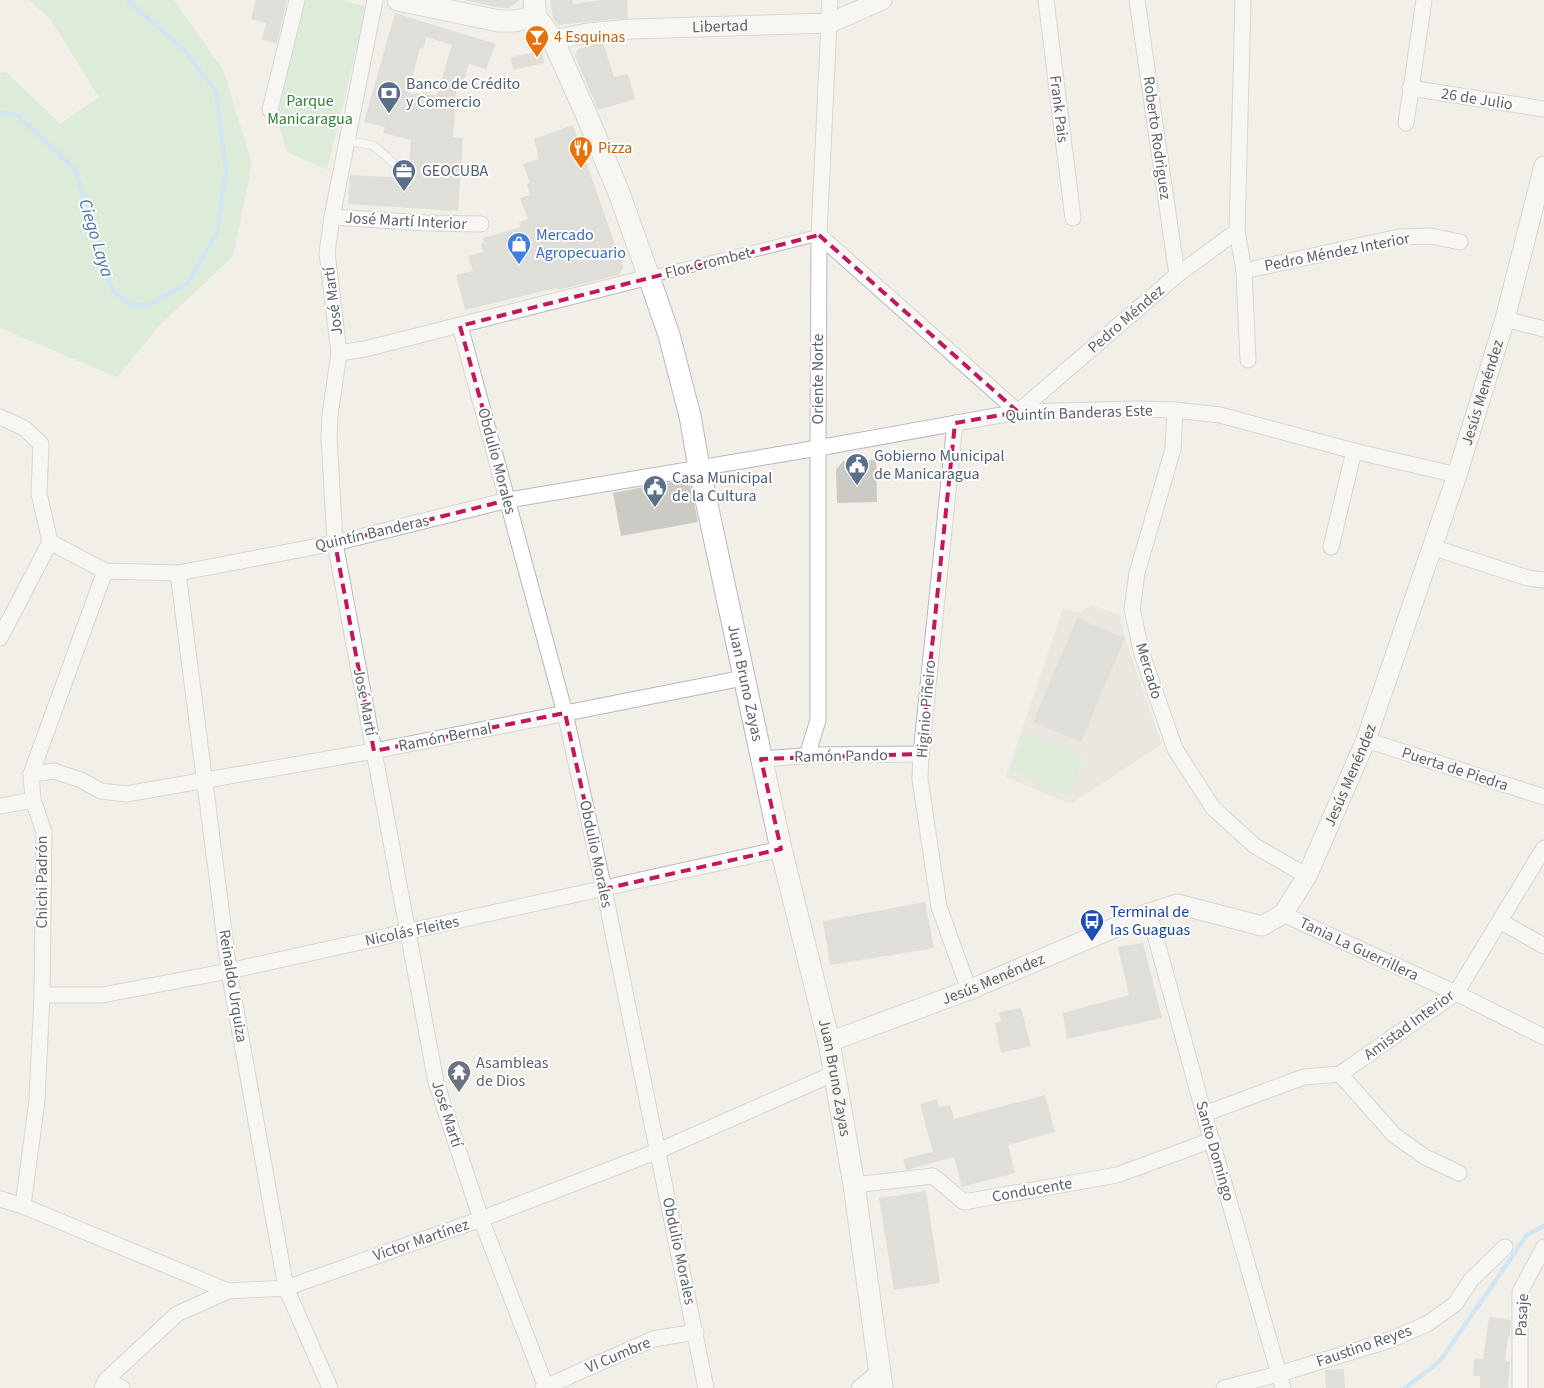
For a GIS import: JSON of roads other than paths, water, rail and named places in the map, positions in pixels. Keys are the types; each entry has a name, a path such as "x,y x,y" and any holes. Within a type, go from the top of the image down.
{"main road":[{"path":"398,0 499,21 514,20 535,8"},
{"name":"Juan Bruno Zayas","path":"535,8 553,40 608,167 669,335 690,416 698,467 781,849 830,1042 854,1185 881,1380"}],"street":[{"path":"270,110 297,0"},
{"name":"José Martí","path":"375,0 332,217 327,253 339,353 330,415 329,437 335,542 436,1082 481,1219 545,1387"},
{"name":"Oriente Norte","path":"807,756 818,720 819,235 830,0"},
{"name":"Libertad","path":"553,40 588,33 632,29 830,23 882,0"},
{"name":"Frank Pais","path":"1046,0 1073,218"},
{"name":"Roberto Rodriguez","path":"1137,0 1177,275"},
{"path":"1243,0 1237,231 1244,271 1248,360"},
{"path":"1406,123 1424,0"},
{"name":"26 de Julio","path":"1410,88 1544,109"},
{"name":"Jesús Menéndez","path":"830,1042 969,990 1149,913 1177,904 1262,926 1283,914 1307,876 1366,740 1457,475 1505,319 1544,166"},
{"name":"José Martí Interior","path":"332,217 426,223 481,224"},
{"name":"Pedro Méndez","path":"1018,412 1177,275 1237,231"},
{"path":"819,235 1018,412"},
{"name":"Flor Crombet","path":"339,353 365,349 460,326 819,235"},
{"name":"Pedro Méndez Interior","path":"1244,271 1399,237 1431,236 1460,242"},
{"path":"1505,319 1544,329"},
{"name":"Obdulio Morales","path":"460,326 565,713 604,889 706,1388"},
{"name":"Quintín Banderas Este","path":"698,467 818,448 1018,412 1138,409 1175,410 1220,415 1354,451 1457,475"},
{"name":"Mercado","path":"1175,410 1173,449 1137,573 1134,591 1132,608 1142,654 1174,749 1213,808 1255,846 1307,876"},
{"path":"0,417 24,428 41,444 39,493 50,542 0,638"},
{"name":"Higinio Piñeiro","path":"955,423 920,779 939,907 969,990"},
{"path":"1331,546 1354,451"},
{"name":"Quintín Banderas","path":"50,542 105,571 178,573 335,542 508,500 698,467"},
{"path":"1432,547 1528,578 1544,580"},
{"name":"Chichi Padrón","path":"23,1206 37,1100 42,995 44,832 33,800 31,774 105,571"},
{"name":"Reinaldo Urquiza","path":"178,573 229,971 286,1288 330,1388"},
{"name":"Ramón Bernal","path":"31,774 54,770 81,780 101,791 126,794 374,750 743,678"},
{"name":"Puerta de Piedra","path":"1366,740 1544,797"},
{"name":"Ramón Pando","path":"761,759 807,756 921,754"},
{"path":"0,806 33,800"},
{"name":"Nicolás Fleites","path":"42,995 102,995 229,971 781,849"},
{"name":"Amistad Interior","path":"1340,1074 1456,993 1542,854"},
{"name":"Santo Domingo","path":"1149,913 1204,1114 1281,1381"},
{"name":"Tania La Guerrillera","path":"1283,914 1456,993 1544,1037"},
{"path":"1500,921 1544,946"},
{"name":"Victor Martínez","path":"0,1199 23,1206 228,1291 286,1288 481,1219 658,1151 835,1073"},
{"path":"1204,1114 1304,1077 1340,1074 1394,1135 1425,1157 1458,1173"},
{"name":"Conducente","path":"854,1185 933,1176 964,1202 1117,1175 1212,1140"},
{"name":"Faustino Reyes","path":"1224,1388 1281,1381 1427,1324 1455,1304 1471,1280 1505,1247"},
{"name":"Pasaje","path":"1520,1388 1520,1292 1544,1248"},
{"path":"104,1384 177,1314 228,1291"},
{"name":"VI Cumbre","path":"545,1387 653,1339 696,1332"},
{"path":"860,1388 881,1380"},
{"path":"104,1384 122,1388"}],"lane":[{"path":"347,142 373,145 397,166"}],"waterway":[{"name":"Ciego Laya","path":"0,112 17,115 75,169 112,290 131,305 148,305 188,283 217,233 226,171 216,92 184,50 127,0"},
{"path":"1405,1388 1440,1361 1527,1235 1544,1226"}],"place":[{"name":"4 Esquinas","path":"537,58"},
{"name":"Banco de Crédito y Comercio","path":"389,114"},
{"name":"Pizza","path":"581,169"},
{"name":"GEOCUBA","path":"404,192"},
{"name":"Mercado Agropecuario","path":"519,265"},
{"name":"Gobierno Municipal de Manicaragua","path":"857,486"},
{"name":"Casa Municipal de la Cultura","path":"655,508"},
{"name":"Terminal de las Guaguas","path":"1092,942"},
{"name":"Asambleas de Dios","path":"459,1093"}],"park label":[{"name":"Parque Manicaragua","path":"310,110"}]}
